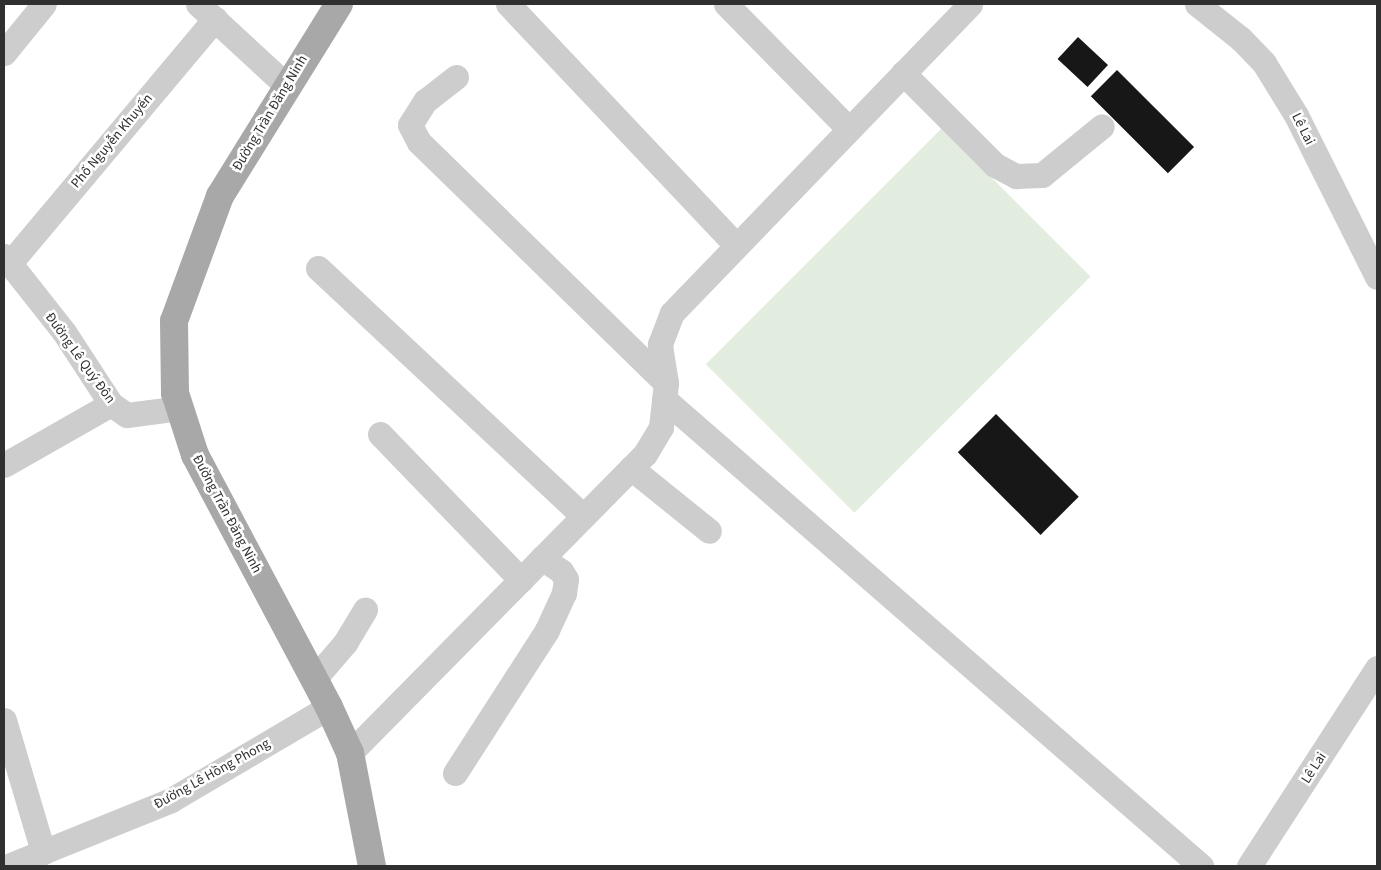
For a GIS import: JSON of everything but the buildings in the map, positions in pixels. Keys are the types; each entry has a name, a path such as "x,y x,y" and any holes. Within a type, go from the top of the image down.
{"main road":[{"name":"Đường Trần Đăng Ninh","path":"339,4 220,196 174,321 175,393 195,455 329,706 350,753 372,866"}],"street":[{"path":"4,53 44,4"},
{"path":"508,4 736,244"},
{"path":"726,4 849,129"},
{"name":"Lê Lai","path":"1197,4 1264,63 1296,114 1377,277"},
{"path":"350,753 645,454 661,427 665,391 660,344 672,313 736,244 903,73 961,7"},
{"path":"206,12 287,86"},
{"name":"Phố Nguyễn Khuyến","path":"7,260 206,12"},
{"path":"903,73 996,165 1016,176 1042,174 1102,126"},
{"path":"456,76 424,101 410,125 419,142 665,391 1201,866"},
{"name":"Đường Lê Quý Đôn","path":"7,260 64,332 111,404 127,415 180,408"},
{"path":"318,268 583,516"},
{"path":"4,465 111,404"},
{"path":"380,434 521,580"},
{"path":"631,468 709,531"},
{"path":"455,773 547,630 564,592 566,579 561,571 542,558"},
{"path":"314,679 345,643 365,610"},
{"name":"Lê Lai","path":"1249,866 1377,668"},
{"name":"Đường Lê Hồng Phong","path":"8,866 170,800 329,706"},
{"path":"4,720 43,852"}],"green space":[{"path":"942,128 1090,276 854,513 706,364"}]}
